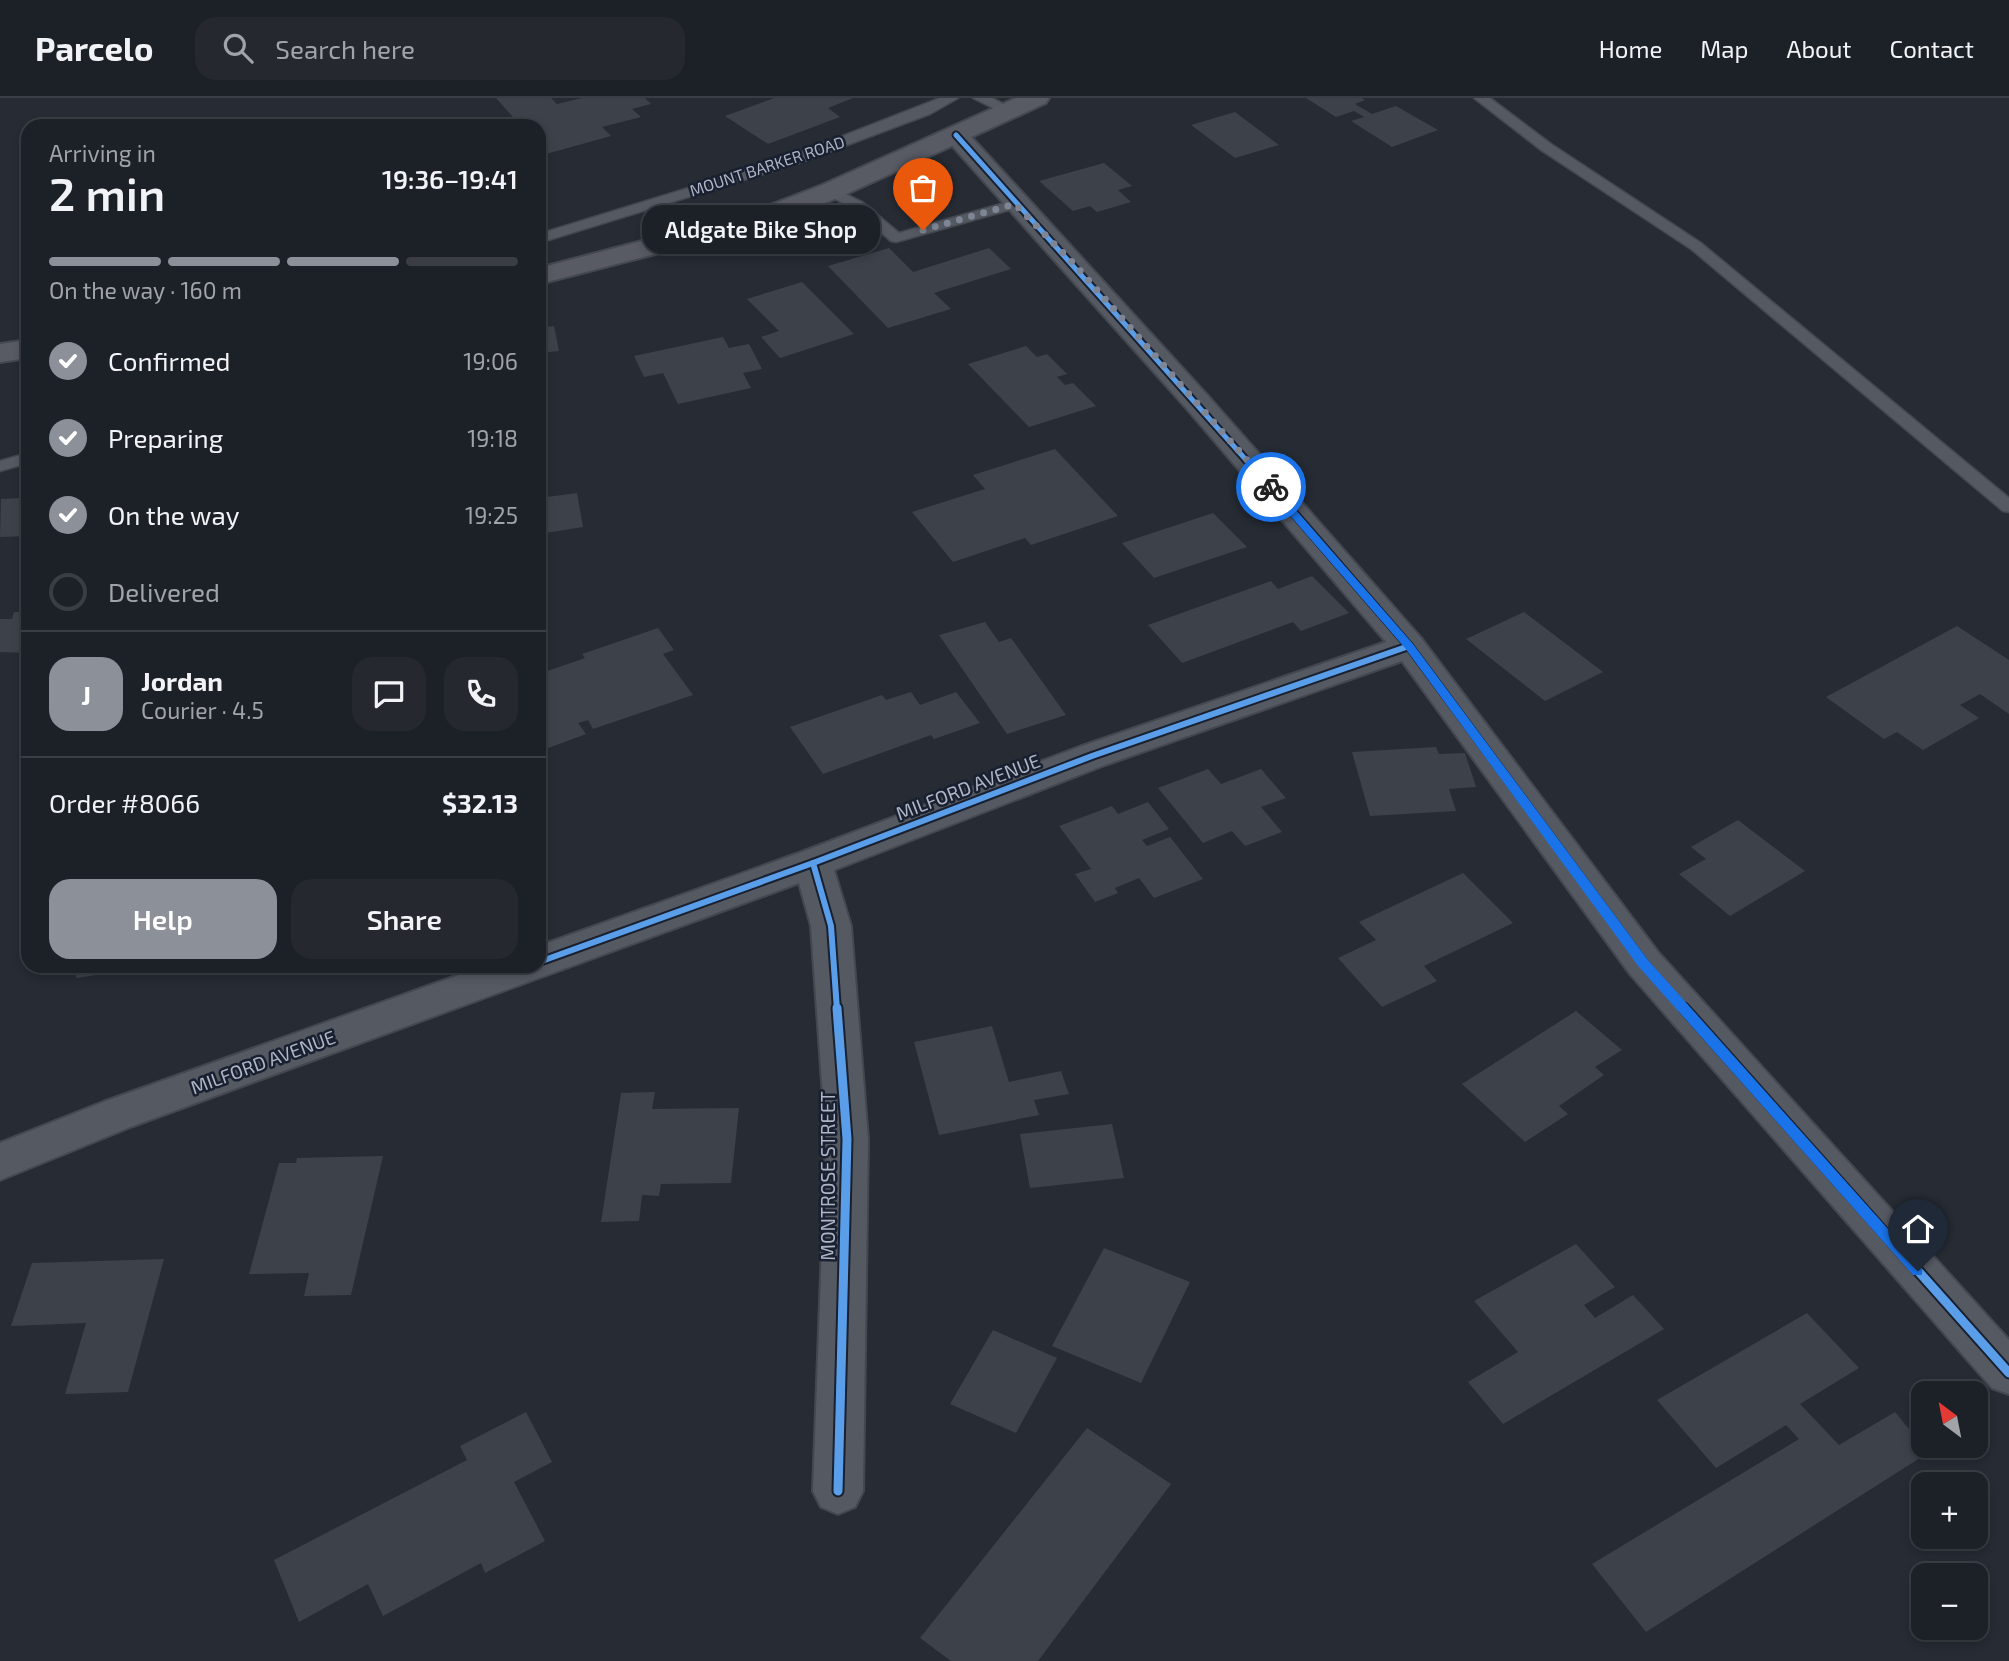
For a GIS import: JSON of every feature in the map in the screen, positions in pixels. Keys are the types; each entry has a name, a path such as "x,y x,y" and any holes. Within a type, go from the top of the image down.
{"main road":[{"path":"546,275 762,218 831,191 1037,98"},
{"path":"0,353 21,350"}],"street":[{"path":"956,135 1015,204 1111,305 1409,646 1644,963 2009,1373"},
{"name":"MILFORD AVENUE","path":"546,959 813,863 1092,757 1409,646"},
{"name":"MONTROSE STREET","path":"813,863 831,926 848,1139 838,1491"},
{"name":"MILFORD AVENUE","path":"0,1162 118,1114 509,973"}],"lane":[{"name":"MOUNT BARKER ROAD","path":"546,237 794,160 925,111 951,98"},
{"path":"980,98 1008,110"},
{"path":"1481,98 1546,148 1696,246 2009,507"},
{"path":"831,191 856,205 896,238 1015,204"},
{"path":"0,466 21,460"}],"building":[{"path":"496,98 551,98 557,104 582,98 645,98 651,104 632,109 641,117 602,127 611,136 546,154 546,119 515,119"},
{"path":"774,98 853,98 828,108 840,117 768,144 725,116"},
{"path":"1306,98 1362,98 1365,100 1355,104 1372,114 1396,106 1438,130 1392,147 1351,121 1364,117 1354,111 1336,117"},
{"path":"1235,112 1279,145 1235,158 1191,125"},
{"path":"1104,163 1132,186 1118,190 1131,202 1097,212 1090,206 1073,211 1039,181"},
{"path":"889,248 913,272 989,248 1011,269 934,293 951,309 888,328 828,266"},
{"path":"802,282 854,334 780,358 761,337 779,331 747,299"},
{"path":"554,326 559,351 546,352 546,327"},
{"path":"723,337 729,348 749,344 762,369 743,373 751,388 678,404 663,373 644,377 634,356"},
{"path":"1026,346 1037,357 1047,354 1067,374 1057,377 1065,385 1073,383 1096,406 1029,427 968,364"},
{"path":"1055,449 1118,516 1031,545 1025,538 953,562 912,512 985,489 973,475"},
{"path":"577,493 583,527 546,533 546,497"},
{"path":"21,498 21,536 0,537 1,499"},
{"path":"1213,513 1247,547 1154,578 1122,543"},
{"path":"1312,576 1349,613 1301,631 1293,622 1182,663 1148,625 1271,581 1278,589"},
{"path":"14,612 21,612 21,653 0,652 0,619 12,619"},
{"path":"1524,612 1603,672 1545,701 1466,639"},
{"path":"985,622 999,642 1011,638 1066,715 1007,734 939,635"},
{"path":"1957,626 2009,660 2009,714 1980,694 1960,705 1979,718 1923,750 1897,732 1884,739 1826,697"},
{"path":"658,628 674,650 663,654 693,695 593,729 588,720 578,723 586,734 546,749 546,672 585,658 582,654"},
{"path":"911,692 920,705 956,692 980,723 934,739 931,735 823,774 790,727 882,695 886,700"},
{"path":"1436,747 1439,754 1465,753 1476,787 1449,789 1456,811 1370,816 1352,752"},
{"path":"1208,769 1221,784 1261,769 1286,798 1261,807 1282,832 1245,846 1232,831 1203,843 1158,788"},
{"path":"1148,802 1169,829 1142,840 1147,846 1170,837 1203,879 1154,898 1139,878 1115,888 1118,893 1095,902 1075,874 1091,869 1059,826 1112,806 1118,814"},
{"path":"1738,820 1805,871 1730,916 1679,874 1706,859 1691,847"},
{"path":"1463,873 1513,923 1424,966 1437,981 1382,1007 1338,958 1376,940 1359,922"},
{"path":"76,973 110,973 76,978"},
{"path":"1576,1011 1622,1050 1595,1067 1604,1075 1559,1106 1568,1114 1525,1142 1462,1084"},
{"path":"992,1026 1009,1082 1061,1071 1069,1094 1034,1100 1039,1115 939,1135 914,1042"},
{"path":"655,1092 652,1109 739,1108 731,1183 661,1184 659,1196 642,1195 639,1221 601,1222 621,1093"},
{"path":"1112,1124 1124,1178 1030,1188 1020,1134"},
{"path":"383,1156 351,1295 304,1296 309,1273 249,1274 279,1163 296,1163 297,1158"},
{"path":"1576,1244 1615,1287 1584,1305 1595,1318 1633,1295 1664,1329 1503,1424 1468,1382 1518,1352 1474,1301"},
{"path":"1104,1248 1190,1282 1141,1383 1052,1346"},
{"path":"164,1259 128,1392 65,1394 86,1323 11,1326 32,1263"},
{"path":"1807,1313 1859,1368 1800,1404 1839,1445 1895,1412 1911,1431 1911,1458 1920,1458 1646,1632 1592,1564 1799,1439 1786,1425 1716,1468 1657,1400"},
{"path":"993,1330 1057,1358 1016,1433 950,1404"},
{"path":"526,1412 552,1462 514,1482 545,1541 485,1573 481,1563 383,1616 368,1584 299,1622 274,1560 467,1460 460,1446"},
{"path":"1087,1428 1171,1484 1038,1661 951,1661 920,1638"}],"cycle path":[{"path":"956,135 1198,403 1409,646 1644,963 2009,1373"},
{"path":"546,959 813,863 1092,756 1409,646"},
{"path":"813,863 831,926 847,1139 838,1491"}],"way so far":[{"path":"923,230 1015,204 1076,266 1271,487"}],"place":[{"name":"Aldgate Bike Shop","path":"923,230"}],"route":[{"path":"1271,487 1409,646 1644,963 1918,1271"}]}
